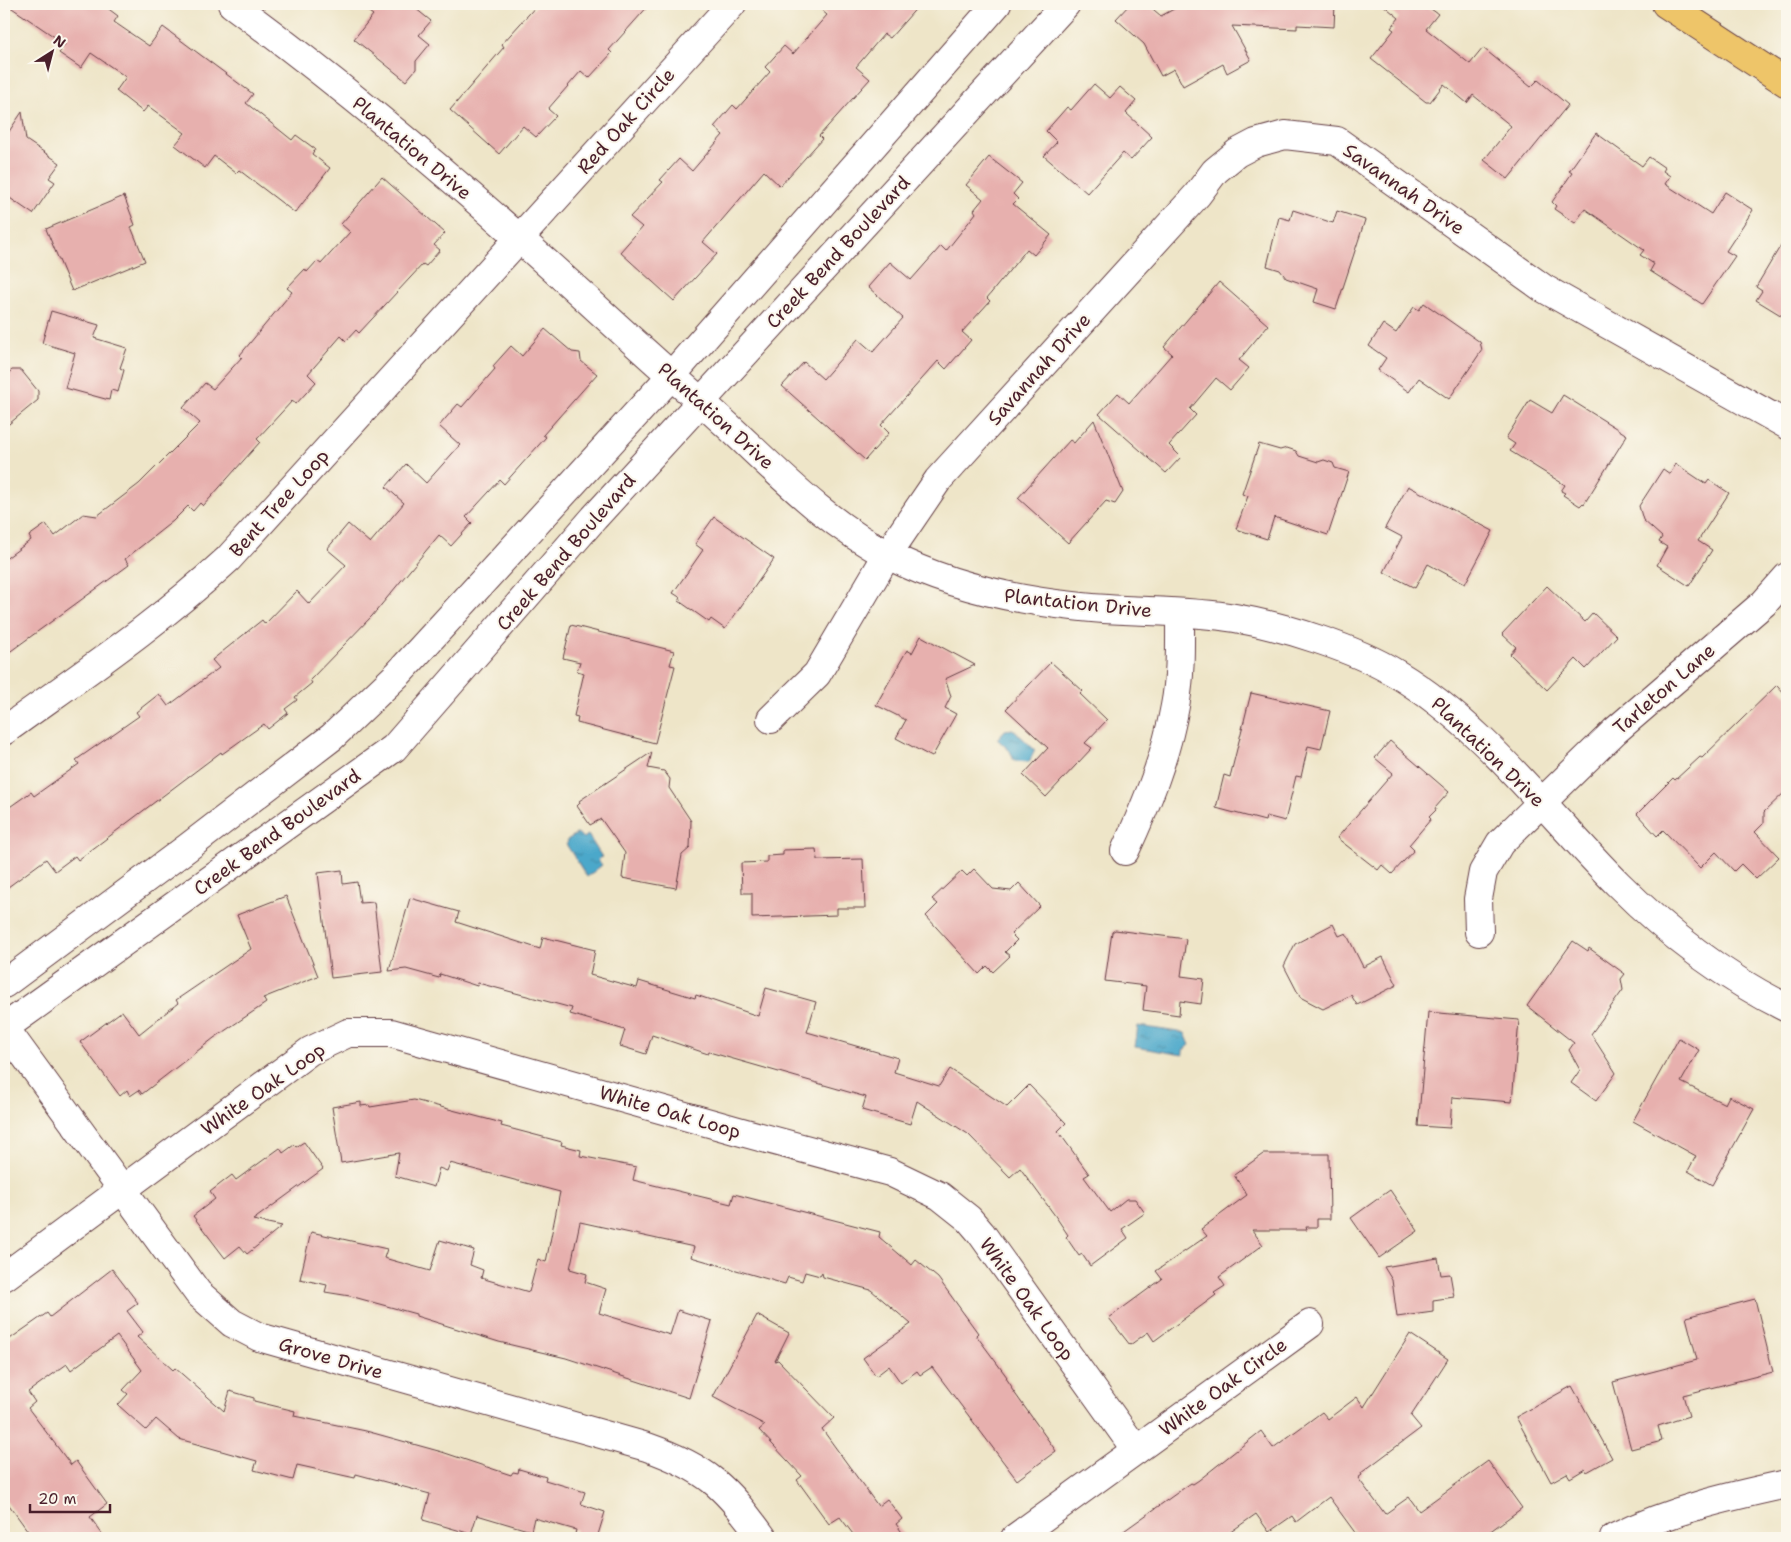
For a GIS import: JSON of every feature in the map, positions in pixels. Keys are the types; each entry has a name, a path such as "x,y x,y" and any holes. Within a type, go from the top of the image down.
{"main road":[{"path":"1666,4 1787,83"}],"street":[{"name":"Red Oak Circle","path":"520,239 732,4"},
{"name":"Creek Bend Boulevard","path":"4,984 332,737 399,673 671,376 997,4"},
{"name":"Creek Bend Boulevard","path":"4,1028 394,748 594,518 1066,4"},
{"name":"Plantation Drive","path":"244,7 401,137 520,239 701,401 813,506 887,554 929,574 995,594 1074,606 1232,618 1280,628 1327,642 1394,672 1432,698 1466,727 1542,803 1618,884 1667,929 1719,969 1757,993 1787,1008"},
{"name":"Savannah Drive","path":"770,719 817,674 887,554 938,480 1197,195 1215,172 1237,153 1256,143 1285,135 1337,141 1543,288 1787,424"},
{"name":"Bent Tree Loop","path":"4,731 161,617 228,559 520,239"},
{"name":"Tarleton Lane","path":"1479,932 1478,899 1484,872 1500,844 1615,731 1764,603 1787,577"},
{"path":"1125,850 1152,792 1166,749 1176,704 1180,613"},
{"name":"Grove Drive","path":"4,1028 198,1293 232,1323 259,1337 680,1458 710,1477 736,1501 763,1538"},
{"name":"White Oak Loop","path":"4,1277 310,1051 348,1033 392,1033 738,1132 890,1172 940,1196 969,1219 981,1233 1136,1450"},
{"name":"White Oak Circle","path":"1136,1450 1310,1324"},
{"path":"1015,1538 1136,1450"},
{"path":"1614,1538 1659,1518 1705,1502 1787,1484"}],"water":[{"path":"1013,729 1035,750 1029,762 1014,761 1010,751 997,739 1005,730"},
{"path":"578,833 583,838 588,835 602,857 598,860 602,865 587,877 566,844 567,840"},
{"path":"1138,1026 1185,1033 1190,1045 1183,1050 1183,1055 1135,1047"}],"building":[{"path":"6,4 102,4 118,16 114,22 149,46 163,27 253,94 246,103 292,140 296,135 315,149 312,154 330,168 295,213 239,170 236,173 214,156 205,168 175,145 185,133 148,106 143,112 116,91 126,77 91,53 81,68 59,53 65,44"},
{"path":"358,4 410,4 431,21 419,35 430,44 416,61 416,69 406,81 354,39 373,15"},
{"path":"538,4 650,4 609,50 612,53 589,78 581,71 548,109 556,116 536,137 523,126 499,154 450,110 504,47 502,44"},
{"path":"814,4 920,4 890,38 884,34 856,67 870,79 819,136 822,139 780,186 764,171 703,242 717,254 674,301 620,252 642,227 630,217 663,182 660,180 679,159 692,171 723,135 714,127 733,105 737,109 770,72 765,67 784,46 793,54 827,15"},
{"path":"1130,4 1147,4 1161,16 1183,4 1335,4 1334,27 1297,25 1297,29 1232,26 1251,60 1227,73 1223,64 1183,86 1174,69 1161,76 1144,44 1116,19"},
{"path":"1382,4 1424,4 1438,14 1426,29 1470,64 1483,48 1531,87 1538,80 1568,105 1508,179 1484,160 1511,126 1473,95 1467,103 1444,84 1430,102 1426,102 1371,59 1394,30 1391,28 1399,18"},
{"path":"1094,84 1110,98 1120,87 1136,101 1126,113 1152,137 1131,160 1123,153 1087,193 1044,156 1057,142 1046,131 1067,107 1071,110"},
{"path":"22,112 26,140 60,163 49,178 55,182 33,214 4,194 4,139"},
{"path":"1596,133 1642,166 1649,157 1665,168 1663,171 1670,176 1665,184 1711,214 1725,192 1753,210 1726,251 1735,256 1702,304 1650,271 1654,264 1640,255 1644,250 1585,209 1575,223 1554,209 1556,206 1552,202 1572,173 1569,171"},
{"path":"989,157 1022,183 1013,194 1018,199 1013,204 1051,235 1034,255 1027,249 987,298 990,301 962,332 971,340 946,369 938,361 881,425 889,433 865,460 782,386 804,362 823,379 858,339 873,352 903,318 868,287 890,262 911,280 941,246 946,251 976,213 974,210 983,199 966,185"},
{"path":"382,177 445,233 434,245 440,250 426,266 423,264 359,333 356,330 346,341 341,336 308,374 316,382 296,404 292,401 257,439 260,442 203,506 200,503 193,511 188,506 173,521 125,559 129,565 4,656 4,560 31,540 29,536 46,524 55,536 83,514 97,516 139,484 200,423 183,408 205,383 213,389 242,357 240,355 292,292 287,288 305,269 307,272 317,261 321,264 350,232 341,224"},
{"path":"124,196 135,225 131,227 145,261 72,291 46,229"},
{"path":"1293,210 1333,223 1337,211 1365,220 1336,309 1314,302 1318,289 1286,278 1280,270 1267,266 1279,217 1290,220"},
{"path":"1787,235 1787,319 1756,300 1762,291 1756,287"},
{"path":"1219,282 1268,325 1239,360 1249,368 1230,390 1216,378 1190,409 1196,415 1169,445 1181,457 1166,473 1099,414 1118,393 1129,403 1172,354 1164,347"},
{"path":"1424,303 1480,342 1482,350 1449,399 1419,378 1409,392 1378,370 1386,358 1369,346 1383,324 1396,333 1414,307 1419,310"},
{"path":"51,311 99,325 94,338 127,348 120,368 124,370 118,392 111,390 109,400 65,388 75,353 42,343"},
{"path":"545,329 572,352 580,353 581,361 597,374 543,435 546,437 504,484 500,480 466,517 472,523 451,546 439,535 372,616 310,680 312,683 295,697 297,700 285,709 288,713 268,729 264,724 222,754 221,752 78,860 75,856 55,871 46,859 4,890 4,811 31,792 34,796 79,764 76,760 139,716 136,712 159,694 168,706 219,668 212,660 262,620 265,624 297,591 309,604 346,565 327,549 348,524 370,543 404,503 386,487 406,464 426,483 460,445 439,426 458,404 462,407 495,369 493,366 511,346 522,356"},
{"path":"12,370 21,370 38,391 38,400 4,428 4,377"},
{"path":"1563,395 1627,435 1584,504 1580,506 1563,495 1565,493 1561,491 1565,485 1510,451 1515,444 1506,438 1530,400 1552,413"},
{"path":"1094,420 1123,492 1115,504 1106,501 1068,543 1018,498 1070,440 1074,443"},
{"path":"1259,444 1280,450 1287,448 1296,451 1299,456 1318,462 1324,460 1333,463 1335,468 1349,472 1328,535 1274,517 1267,539 1236,529 1248,496 1242,494"},
{"path":"1676,464 1706,484 1709,480 1729,493 1698,541 1712,550 1689,586 1657,565 1667,547 1659,542 1662,537 1643,520 1639,506 1663,469 1670,474"},
{"path":"1408,486 1493,531 1465,584 1428,564 1415,588 1384,572 1402,537 1385,528"},
{"path":"714,517 774,559 725,629 711,619 709,622 679,601 681,598 673,593 703,550 695,544"},
{"path":"1547,586 1585,622 1593,613 1617,636 1586,669 1576,659 1547,690 1510,654 1516,647 1502,634"},
{"path":"571,625 674,651 670,665 675,666 655,743 577,723 578,717 574,716 584,673 577,671 580,662 563,658"},
{"path":"921,636 975,665 945,679 951,696 945,708 956,714 932,757 896,738 906,720 876,705 907,650 912,653"},
{"path":"1051,662 1083,691 1080,694 1107,720 1085,743 1092,748 1046,797 1023,775 1048,748 1006,709"},
{"path":"1777,685 1787,696 1787,790 1764,812 1764,823 1755,832 1779,857 1756,879 1741,864 1734,871 1716,852 1700,868 1663,830 1657,836 1637,814 1673,778 1675,780 1700,757 1702,758"},
{"path":"1251,693 1330,711 1321,749 1308,746 1301,777 1296,776 1285,821 1266,816 1265,821 1216,808 1224,775 1230,777"},
{"path":"1390,741 1449,792 1429,817 1431,819 1409,845 1414,850 1392,874 1382,865 1378,870 1337,838 1393,773 1375,758"},
{"path":"652,752 648,768 664,771 670,779 669,788 691,821 690,848 682,855 676,888 622,878 625,853 601,819 590,825 577,806 580,803 579,801"},
{"path":"816,849 817,860 863,859 865,908 837,908 837,915 752,918 752,893 742,893 741,863 767,862 767,856 783,855 783,850"},
{"path":"974,869 993,889 1011,891 1019,883 1040,906 1011,934 1017,940 1005,952 1010,956 993,972 987,966 979,974 926,916 938,904 932,899 962,871 967,876"},
{"path":"342,870 343,884 357,882 360,903 374,902 382,972 331,978 318,873"},
{"path":"286,896 318,976 263,998 266,1003 214,1038 142,1094 139,1090 130,1096 127,1090 120,1096 80,1042 122,1011 139,1034 178,1003 176,1000 251,949 237,915"},
{"path":"410,898 459,912 456,922 540,949 543,937 595,950 590,975 637,988 639,981 695,998 696,995 758,1016 766,988 816,1002 807,1032 898,1058 894,1072 939,1086 950,1069 1007,1107 1029,1085 1066,1123 1058,1131 1089,1174 1084,1177 1110,1212 1126,1199 1135,1199 1145,1213 1122,1229 1128,1238 1090,1266 1082,1254 1079,1256 1066,1237 1068,1235 1056,1217 1020,1168 1010,1177 968,1134 917,1101 910,1124 862,1110 866,1097 709,1052 708,1054 652,1035 646,1054 620,1046 625,1030 570,1014 572,1008 478,983 477,986 440,974 439,978 406,969 389,971"},
{"path":"1333,924 1339,936 1346,933 1363,967 1383,957 1397,985 1357,1005 1351,995 1323,1009 1300,997 1284,966 1295,944"},
{"path":"1115,930 1186,939 1181,976 1204,979 1201,1004 1180,1001 1179,1015 1143,1010 1146,986 1105,981 1112,932"},
{"path":"1573,941 1588,951 1589,948 1625,974 1621,979 1623,990 1591,1034 1616,1073 1596,1101 1571,1083 1580,1070 1569,1050 1574,1043 1527,1006"},
{"path":"1428,1012 1519,1020 1512,1102 1452,1097 1450,1128 1418,1126"},
{"path":"1679,1038 1699,1050 1681,1082 1725,1104 1729,1096 1754,1109 1712,1185 1688,1171 1696,1156 1633,1121"},
{"path":"414,1100 502,1123 501,1126 562,1142 561,1145 581,1150 580,1156 636,1167 633,1180 731,1204 734,1194 880,1232 879,1237 912,1265 916,1260 938,1278 978,1333 976,1335 1007,1377 1011,1388 1056,1451 1017,1480 932,1367 920,1375 917,1371 901,1383 889,1366 876,1376 863,1358 911,1324 871,1290 823,1277 822,1273 820,1276 805,1272 802,1281 788,1277 785,1284 691,1257 694,1247 580,1222 570,1269 587,1274 585,1282 606,1289 599,1313 670,1335 678,1310 712,1321 689,1398 566,1358 499,1342 416,1316 416,1314 350,1296 325,1292 327,1285 300,1279 311,1232 387,1249 384,1258 430,1271 440,1240 474,1250 470,1265 483,1270 481,1278 529,1292 538,1259 546,1262 560,1192 450,1163 447,1171 439,1168 434,1187 395,1176 399,1153 341,1163 332,1107 361,1102 361,1106 369,1105 370,1107"},
{"path":"304,1142 323,1169 253,1220 282,1226 247,1254 240,1246 225,1258 193,1216 215,1199 210,1192 232,1175 236,1180 280,1148 283,1153 294,1145 296,1147"},
{"path":"1263,1154 1329,1154 1330,1219 1317,1219 1317,1227 1306,1227 1307,1230 1252,1230 1263,1245 1219,1277 1225,1286 1214,1293 1216,1295 1154,1341 1148,1332 1130,1345 1109,1318 1162,1279 1156,1271 1207,1236 1201,1229 1247,1195 1234,1175"},
{"path":"1390,1190 1418,1231 1379,1258 1351,1218"},
{"path":"1438,1258 1441,1275 1450,1274 1454,1297 1433,1300 1433,1312 1397,1317 1392,1280 1384,1267"},
{"path":"112,1269 138,1303 127,1311 143,1332 137,1337 173,1370 175,1368 224,1411 230,1391 254,1398 254,1401 295,1411 294,1416 366,1431 442,1452 511,1475 513,1472 518,1473 519,1469 546,1477 545,1480 585,1492 581,1504 605,1512 597,1538 574,1538 576,1530 534,1518 531,1531 477,1515 471,1534 423,1520 430,1494 356,1474 355,1478 297,1465 293,1480 254,1470 257,1461 179,1439 156,1419 146,1430 118,1405 128,1394 123,1390 142,1370 117,1336 71,1370 67,1364 28,1392 35,1402 28,1408 71,1465 76,1461 107,1504 90,1517 105,1538 33,1538 4,1498 4,1343 47,1313 50,1317"},
{"path":"1755,1299 1773,1372 1683,1395 1689,1416 1658,1426 1662,1441 1631,1449 1613,1382 1697,1360 1686,1317"},
{"path":"757,1315 789,1333 775,1361 778,1360 834,1418 822,1429 878,1506 887,1499 902,1519 896,1524 906,1538 856,1538 840,1517 829,1524 797,1480 802,1476 759,1430 765,1425 713,1397"},
{"path":"1410,1334 1448,1359 1411,1416 1421,1428 1361,1473 1362,1475 1358,1478 1385,1514 1409,1497 1419,1511 1488,1461 1522,1508 1481,1538 1359,1538 1329,1497 1296,1522 1292,1516 1269,1532 1256,1514 1222,1538 1114,1538 1191,1483 1193,1484 1199,1480 1261,1431 1273,1448 1322,1412 1328,1419 1357,1397 1364,1407"},
{"path":"1572,1386 1612,1458 1587,1472 1585,1469 1570,1478 1567,1473 1551,1482 1516,1417"}]}
